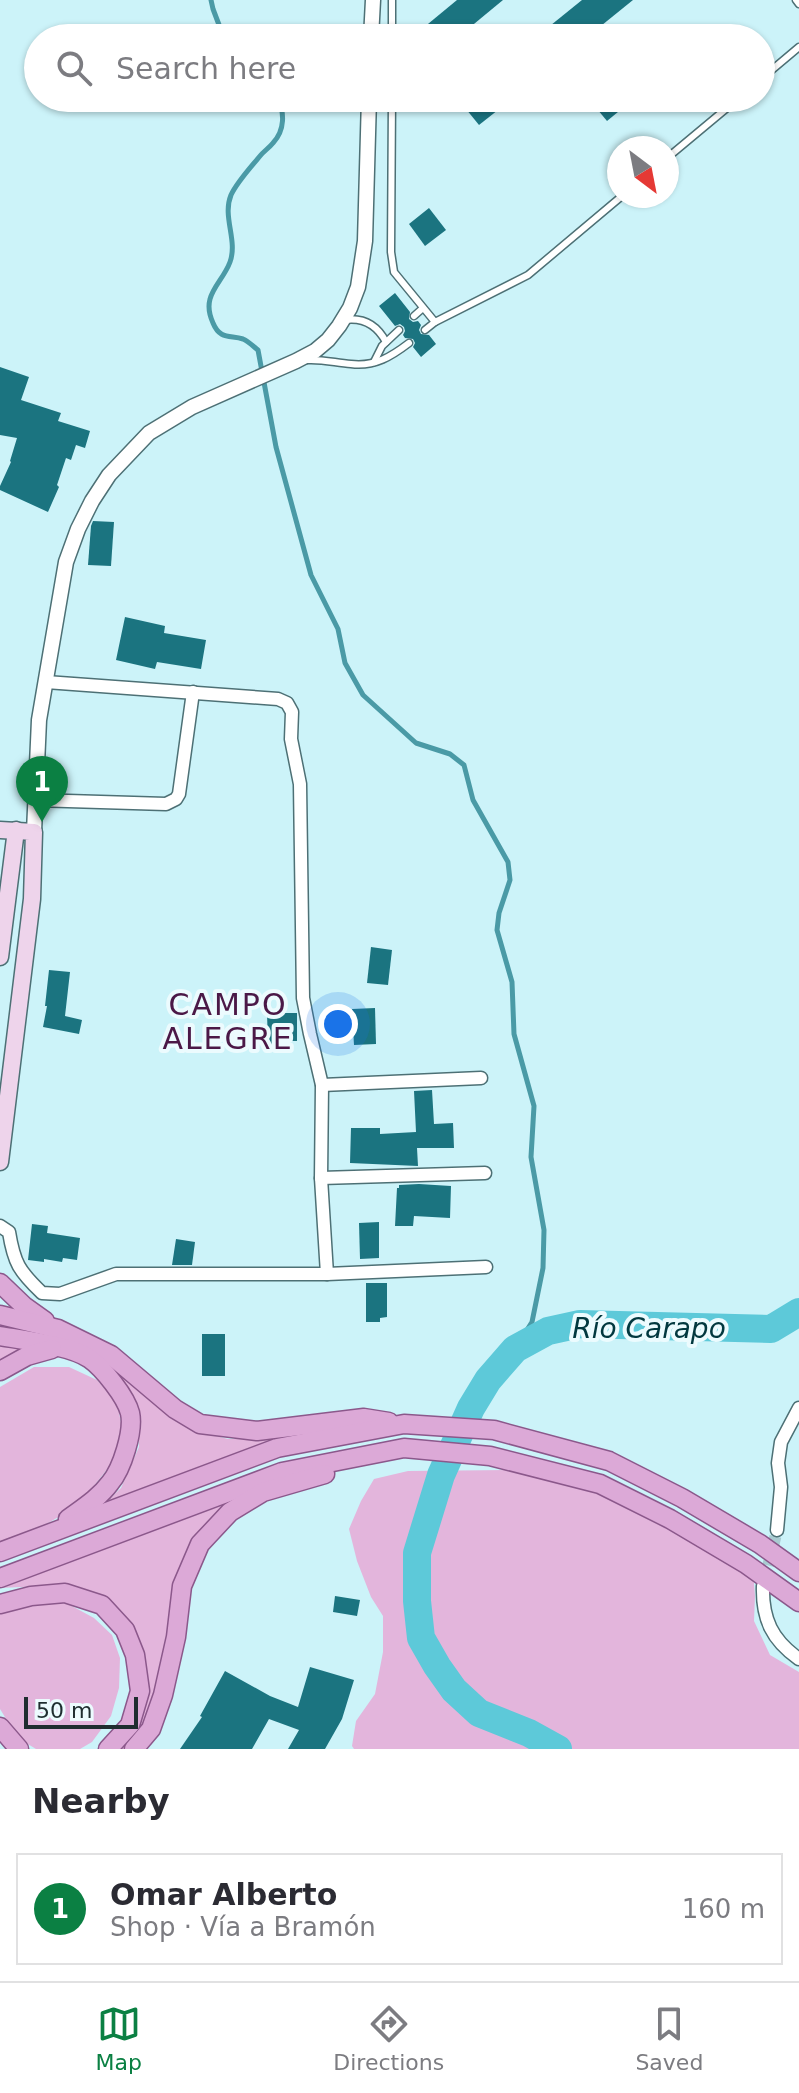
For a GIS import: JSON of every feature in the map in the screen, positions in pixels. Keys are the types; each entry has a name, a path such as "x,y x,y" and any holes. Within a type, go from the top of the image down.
{"main road":[{"path":"0,957 8,830 34,832 32,899 0,1162"},
{"path":"0,1283 58,1338 89,1358 114,1383 130,1414 128,1446 112,1482 91,1503 60,1524 0,1551"},
{"path":"0,1315 111,1355 175,1409 200,1424 257,1431 364,1418 494,1430 609,1461 682,1498 760,1544 799,1572"},
{"path":"0,1336 58,1338"},
{"path":"0,1371 58,1338"},
{"path":"0,1551 277,1448 404,1424"},
{"path":"134,1749 151,1729 163,1695 176,1637 182,1586 200,1544 230,1512 263,1492 404,1448"},
{"path":"0,1578 282,1472 404,1448 490,1456 600,1484 670,1519 746,1564 799,1602"},
{"path":"0,1604 31,1596 65,1593 102,1605 125,1630 135,1655 140,1691 130,1725 108,1749"},
{"path":"0,1727 19,1749"},
{"path":"0,1734 9,1749"}],"street":[{"path":"372,24 373,0"},
{"path":"34,832 39,720 66,562 78,529 109,475 149,433 192,407 315,351 343,320 358,287 365,241 369,112"},
{"path":"46,682 283,700 292,712 291,739 300,784 303,998 322,1085 321,1178 327,1274"},
{"path":"35,800 166,804 176,799 193,692"},
{"path":"322,1085 481,1078"},
{"path":"321,1178 485,1173"},
{"path":"0,1226 9,1232 12,1252 22,1274 42,1293 60,1294 116,1274 327,1274 486,1267"},
{"path":"777,1530 781,1442 799,1408"},
{"path":"763,1586 762,1606 766,1621 777,1639 799,1659"}],"lane":[{"path":"392,0 392,24"},
{"path":"775,67 799,47"},
{"path":"392,112 391,252 394,272 435,322"},
{"path":"679,148 722,112"},
{"path":"425,330 528,275 608,208"},
{"path":"414,316 423,308"},
{"path":"343,320 369,323 386,342"},
{"path":"374,362 377,353 399,330"},
{"path":"296,361 326,360 353,365 383,361 409,343"}],"shaded area":[{"path":"0,1317 75,1338 197,1431 228,1439 292,1435 326,1438 92,1516 121,1488 139,1447 138,1410 83,1350 0,1365"},
{"path":"34,1367 69,1367 97,1380 117,1402 122,1428 112,1463 79,1505 0,1551 0,1387"},
{"path":"508,1470 569,1482 674,1519 753,1571 754,1621 770,1655 799,1672 799,1749 354,1749 356,1721 375,1694 383,1652 383,1616 371,1597 349,1529 361,1501 374,1479 408,1471"},
{"path":"289,1474 206,1527 180,1567 149,1721 127,1749 104,1749 134,1705 128,1631 65,1585 0,1588 0,1576"},
{"path":"51,1598 94,1618 112,1635 120,1658 119,1688 111,1716 92,1742 80,1749 36,1749 18,1738 0,1709 0,1604"}],"building":[{"path":"457,0 503,0 474,24 428,24"},
{"path":"582,0 633,0 603,24 552,24"},
{"path":"468,112 495,112 479,125"},
{"path":"600,112 618,112 607,121"},
{"path":"429,208 446,230 425,246 409,224"},
{"path":"395,293 410,312 409,319 421,325 421,334 429,335 436,344 421,357 413,347 413,339 403,335 404,327 400,324 395,326 379,306"},
{"path":"0,367 29,377 21,400 61,413 58,421 90,431 85,448 76,445 71,460 66,458 57,485 59,487 48,512 0,490 17,438 0,435"},
{"path":"93,521 114,522 111,566 88,565"},
{"path":"125,617 165,626 164,633 206,640 201,669 157,662 155,669 116,660"},
{"path":"371,947 392,950 388,985 367,983"},
{"path":"49,970 70,972 65,1016 82,1020 79,1034 43,1027"},
{"path":"375,1008 376,1044 354,1045 352,1009"},
{"path":"267,1013 297,1013 297,1041 283,1041 283,1046 268,1046"},
{"path":"432,1090 434,1124 453,1123 454,1148 417,1148 418,1166 350,1163 351,1128 380,1128 380,1134 416,1132 414,1091"},
{"path":"399,1185 451,1186 450,1218 414,1216 413,1226 395,1226 397,1188"},
{"path":"379,1222 379,1258 360,1259 359,1223"},
{"path":"32,1224 48,1226 47,1233 80,1238 77,1260 28,1260"},
{"path":"176,1239 195,1242 192,1265 172,1265"},
{"path":"366,1283 387,1283 387,1317 380,1318 380,1322 366,1322"},
{"path":"202,1334 225,1334 225,1376 202,1376"},
{"path":"335,1596 360,1600 357,1616 333,1612"},
{"path":"310,1667 354,1680 342,1719 325,1749 288,1749 299,1730 269,1719 252,1749 180,1749 202,1717 225,1671 270,1696 298,1707"}],"waterway":[{"path":"211,0 219,24"},
{"path":"282,112 280,132 231,195 228,212 232,254 211,297 210,313 219,332 243,339 258,350 276,447 311,575 338,629 345,663 363,695 416,743 450,754 464,765 473,800 508,862 510,880 497,930 512,982 514,1034 534,1106 531,1157 544,1230 543,1268 532,1322 515,1349"},
{"name":"Río Carapo","path":"558,1749 529,1733 479,1713 454,1690 421,1638 417,1553 441,1475 471,1408 488,1380 515,1349 548,1331 580,1324 771,1329 799,1312"}],"tunnel":[{"path":"764,1583 777,1530"}],"place":[{"name":"Omar Alberto","path":"42,822"}],"district":[{"name":"CAMPO ALEGRE","path":"228,1021"}]}
